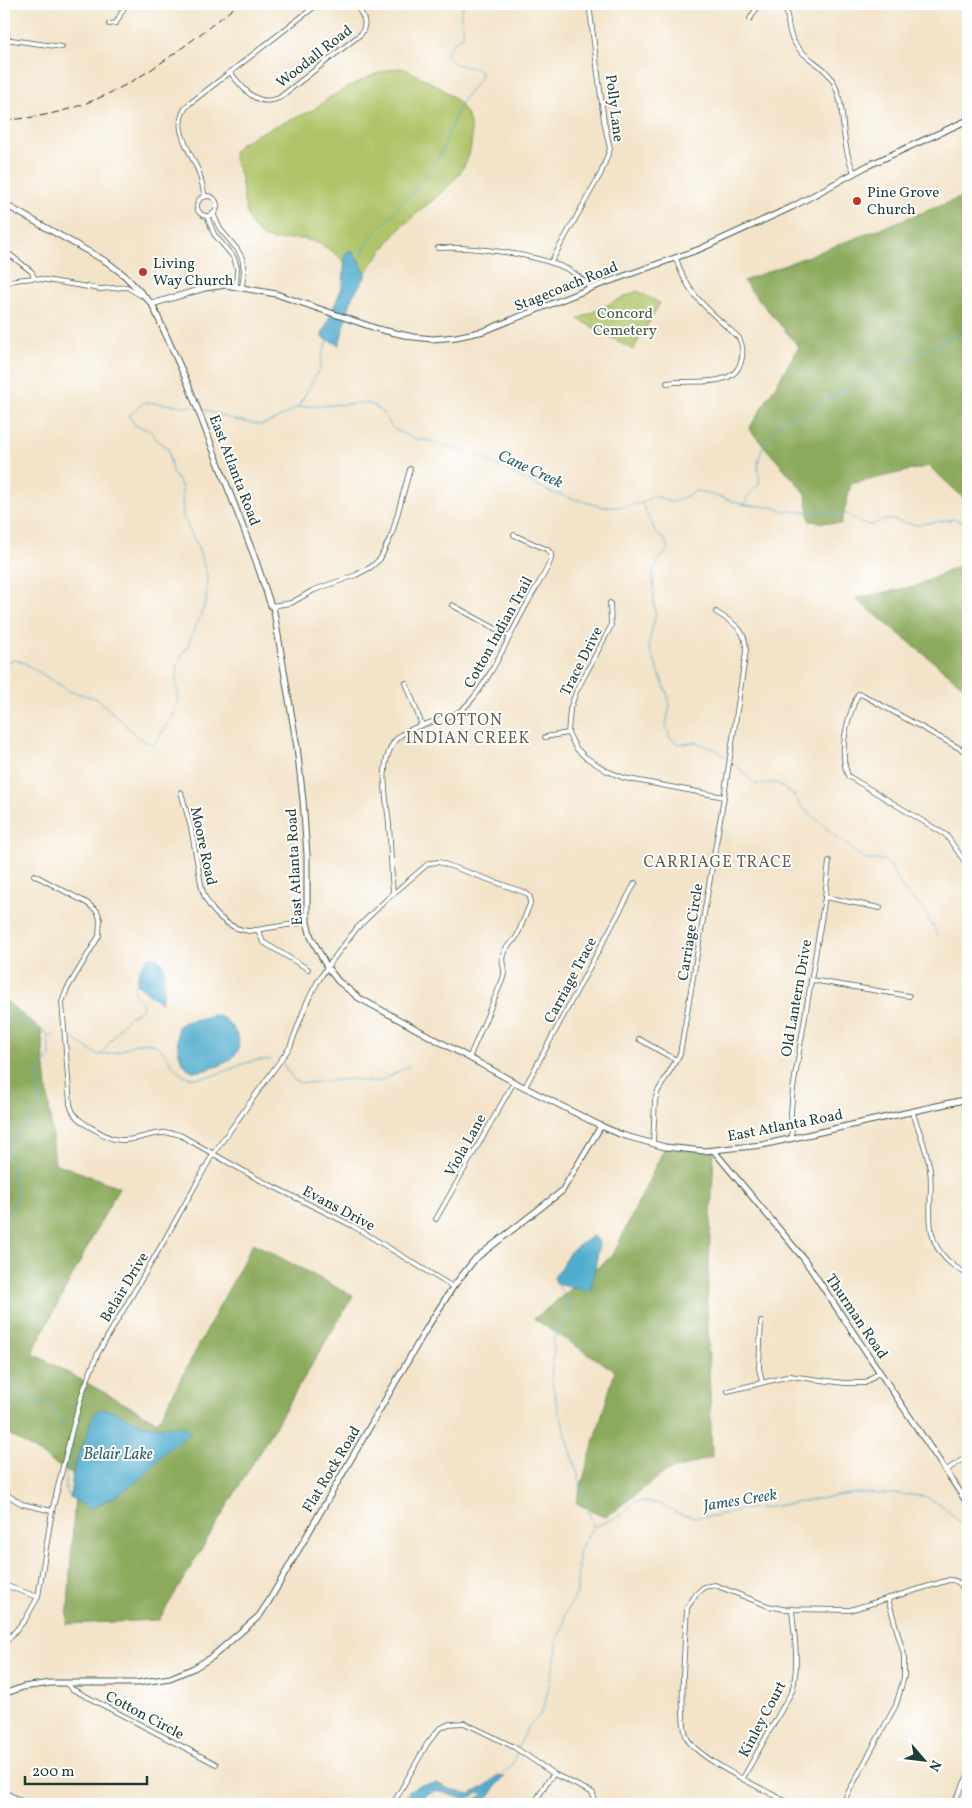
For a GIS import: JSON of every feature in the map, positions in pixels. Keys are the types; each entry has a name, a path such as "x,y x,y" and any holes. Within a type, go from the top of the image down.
{"street":[{"path":"109,24 116,23 126,4"},
{"path":"205,197 200,174 181,132 180,119 188,106 318,4"},
{"name":"Woodall Road","path":"230,72 245,91 253,97 266,101 279,98 361,34 365,26 364,18 355,4"},
{"name":"Polly Lane","path":"552,262 601,172 610,149 604,121 589,4"},
{"path":"750,19 759,4"},
{"path":"786,4 788,24 793,41 799,50 823,68 833,81 842,106 847,152 854,173"},
{"path":"4,39 62,47"},
{"name":"Stagecoach Road","path":"152,304 205,288 239,287 276,294 378,329 413,338 456,337 484,331 591,288 676,258 792,207 902,149 968,120"},
{"path":"205,197 210,197 215,201 216,207 213,213 207,216 200,214 198,208 198,202 205,197"},
{"name":"East Atlanta Road","path":"4,204 107,262 124,275 152,304 188,384 256,561 271,606 273,606 297,747 303,800 307,922 311,937 327,967 338,981 360,998 514,1082 622,1136 653,1144 704,1151 762,1145 968,1099"},
{"path":"213,213 220,229 235,246 242,258 244,268 239,287"},
{"path":"207,216 214,234 234,258 239,287"},
{"path":"438,248 467,248 552,262 568,269 591,288"},
{"path":"4,250 32,272 34,278"},
{"path":"667,383 723,379 736,370 743,358 742,344 739,338 690,290 683,279 676,258"},
{"path":"4,284 15,280 34,278 100,289 127,287 152,304"},
{"path":"271,606 291,602 314,590 356,576 380,559 392,534 410,469"},
{"name":"Cotton Indian Trail","path":"393,893 385,780 386,757 396,739 422,725 446,718 472,700 496,661 551,559 551,554 548,550 514,535"},
{"name":"Trace Drive","path":"568,733 570,709 576,692 611,626 610,603"},
{"path":"452,605 509,636"},
{"name":"Carriage Circle","path":"653,1144 655,1100 682,1048 745,660 746,639 734,624 716,612"},
{"path":"406,683 422,725"},
{"path":"968,753 858,694 849,717 844,748 844,767 848,776 946,835 968,866"},
{"path":"546,738 568,733 580,753 607,771 638,782 724,797"},
{"name":"Moore Road","path":"180,792 189,819 198,873 205,898 216,915 244,931 307,922"},
{"name":"Old Lantern Drive","path":"792,1139 791,1112 793,1089 825,897 829,861"},
{"name":"Belair Drive","path":"4,1644 25,1620 38,1597 52,1512 72,1430 83,1391 98,1353 213,1154 290,1048 307,1002 327,967 357,928 393,893 430,864 439,862 515,887 530,897 530,904 517,936 504,951 501,959 504,971 502,981 469,1058"},
{"name":"Evans Drive","path":"34,875 90,905 97,911 100,919 99,936 66,989 62,1002 70,1104 74,1114 84,1123 112,1138 121,1140 174,1133 256,1178 353,1226 453,1287"},
{"name":"Carriage Trace","path":"525,1087 635,883"},
{"path":"825,897 880,908"},
{"path":"258,930 263,942 308,970"},
{"path":"811,980 909,996"},
{"path":"639,1039 676,1060"},
{"name":"Viola Lane","path":"436,1219 514,1082"},
{"path":"912,1111 928,1161 930,1174 931,1235 936,1247 943,1256 968,1274"},
{"name":"Flat Rock Road","path":"4,1694 32,1685 151,1682 170,1678 185,1673 205,1662 260,1614 270,1601 285,1571 425,1330 453,1287 475,1259 562,1191 601,1126"},
{"name":"Thurman Road","path":"714,1150 804,1259 968,1504"},
{"path":"761,1322 759,1368 762,1382"},
{"path":"728,1391 790,1376 844,1383 865,1383 879,1372"},
{"path":"946,1471 968,1456"},
{"path":"4,1493 22,1504 52,1512"},
{"path":"791,1804 704,1757 688,1740 682,1716 687,1608 696,1594 704,1587 715,1584 768,1606 792,1609 850,1610 949,1580 956,1580 961,1583 968,1600"},
{"path":"4,1585 38,1597"},
{"path":"842,1804 896,1705 904,1677 904,1655 888,1599"},
{"name":"Kinley Court","path":"743,1778 792,1691 796,1679 797,1664 792,1609"},
{"name":"Cotton Circle","path":"66,1684 72,1689 216,1764"},
{"path":"393,1804 427,1744 439,1729 449,1724 464,1723 478,1728 514,1748 554,1774 586,1788 593,1793 594,1804"},
{"path":"534,1804 554,1774"},
{"path":"953,1804 968,1776"},
{"path":"4,1792 27,1804"}],"green space":[{"path":"401,68 443,90 462,107 468,118 471,130 469,155 456,178 399,230 365,273 358,259 346,253 345,263 331,250 321,244 303,239 272,240 261,236 252,225 246,209 240,174 234,157 234,152 238,147 255,136 310,111 354,84 384,71"},
{"path":"968,195 968,502 929,466 851,484 841,524 810,521 806,494 749,429 799,347 743,281"},
{"name":"Concord Cemetery","path":"637,291 660,303 633,350 578,319"},
{"path":"968,562 968,690 855,598 913,587"},
{"path":"4,999 41,1030 55,1163 119,1187 32,1353 158,1422 253,1243 353,1296 159,1620 67,1624 76,1477 4,1431"},
{"path":"664,1149 714,1151 707,1304 712,1457 664,1473 606,1517 576,1503 615,1371 534,1319 613,1255"}],"water":[{"path":"348,251 354,253 366,273 352,297 339,345 322,337 322,335 343,285 345,254"},
{"path":"151,956 158,958 164,968 165,975 161,1003 137,985 141,968"},
{"path":"213,1015 223,1018 232,1027 238,1037 238,1050 231,1059 219,1066 193,1071 184,1064 179,1052 178,1026 185,1022"},
{"path":"592,1236 598,1240 599,1245 591,1290 587,1291 557,1284 554,1278 570,1252"},
{"name":"Belair Lake","path":"98,1410 119,1413 146,1425 188,1428 191,1433 166,1451 142,1478 117,1495 90,1509 70,1497 74,1466 91,1420"},
{"path":"497,1776 505,1777 481,1804 470,1804 483,1792 467,1798 434,1791 424,1797 418,1804 402,1804 410,1790 419,1785 437,1783 449,1789 470,1794 486,1786"}],"waterway":[{"path":"359,259 369,240 419,185 440,156 460,104 480,78 479,69 455,63 448,58 446,53 454,42 463,36 461,12 465,4"},
{"path":"745,504 748,496 759,483 758,470 762,448 769,436 785,420 908,360 968,327"},
{"path":"200,408 235,420 262,425 275,420 298,407 320,368 322,355 328,340"},
{"path":"4,663 12,660 21,661 69,691 98,699 139,738 147,743 154,744 173,716 177,706 179,699 176,683 177,665 187,647 206,602 207,575 197,545 183,517 182,487 172,472 168,448 158,441 151,431 135,425 129,416 144,402 194,407"},
{"name":"Cane Creek","path":"299,407 366,403 373,405 384,414 395,430 417,440 428,440 478,456 550,492 603,507 619,507 642,503 652,497 658,497 672,503 696,491 745,505 772,507 784,511 848,514 860,523 870,525 888,519 916,525 954,519 968,523"},
{"path":"642,504 656,533 666,541 668,549 653,572 656,614 649,647 668,696 670,706 666,725 670,738 682,744 696,742 716,750 727,758"},
{"path":"733,763 755,784 776,783 793,794 800,805 866,860 883,860 891,866 904,891 924,910 938,935"},
{"path":"101,1055 119,1028 129,1017 142,1009 143,1003 136,996 134,990 137,981"},
{"path":"4,1012 43,1030 48,1036 50,1056 41,1070 38,1108 8,1147 17,1195 13,1209 4,1218"},
{"path":"49,1036 54,1035"},
{"path":"74,1039 98,1055 117,1052 141,1043 150,1043 157,1046 181,1073 188,1077 197,1078 207,1077 252,1061 271,1060"},
{"path":"283,1064 293,1079 298,1082 308,1083 348,1079 378,1082 409,1066"},
{"path":"560,1285 559,1287 568,1300 569,1308 566,1321 553,1341 554,1352 551,1377 556,1401 593,1526"},
{"path":"4,1375 25,1396 30,1399 44,1401 50,1405 64,1425"},
{"path":"70,1496 66,1491 65,1476 72,1437"},
{"name":"James Creek","path":"518,1748 528,1727 540,1715 544,1707 557,1649 557,1639 564,1625 565,1614 577,1593 578,1552 593,1527 620,1516 635,1501 660,1504 679,1514 695,1517 715,1516 741,1509 763,1508 855,1493 924,1496 940,1504 960,1522 968,1526"},
{"name":"James Creek","path":"502,1775 512,1765 517,1752"}],"railway":[{"path":"4,120 40,116 72,108 103,96 131,82 158,65 239,4"}],"place":[{"name":"Pine Grove Church","path":"857,201"},
{"name":"Living Way Church","path":"143,272"}],"district":[{"name":"COTTON INDIAN CREEK","path":"468,728"},
{"name":"CARRIAGE TRACE","path":"718,861"}]}
